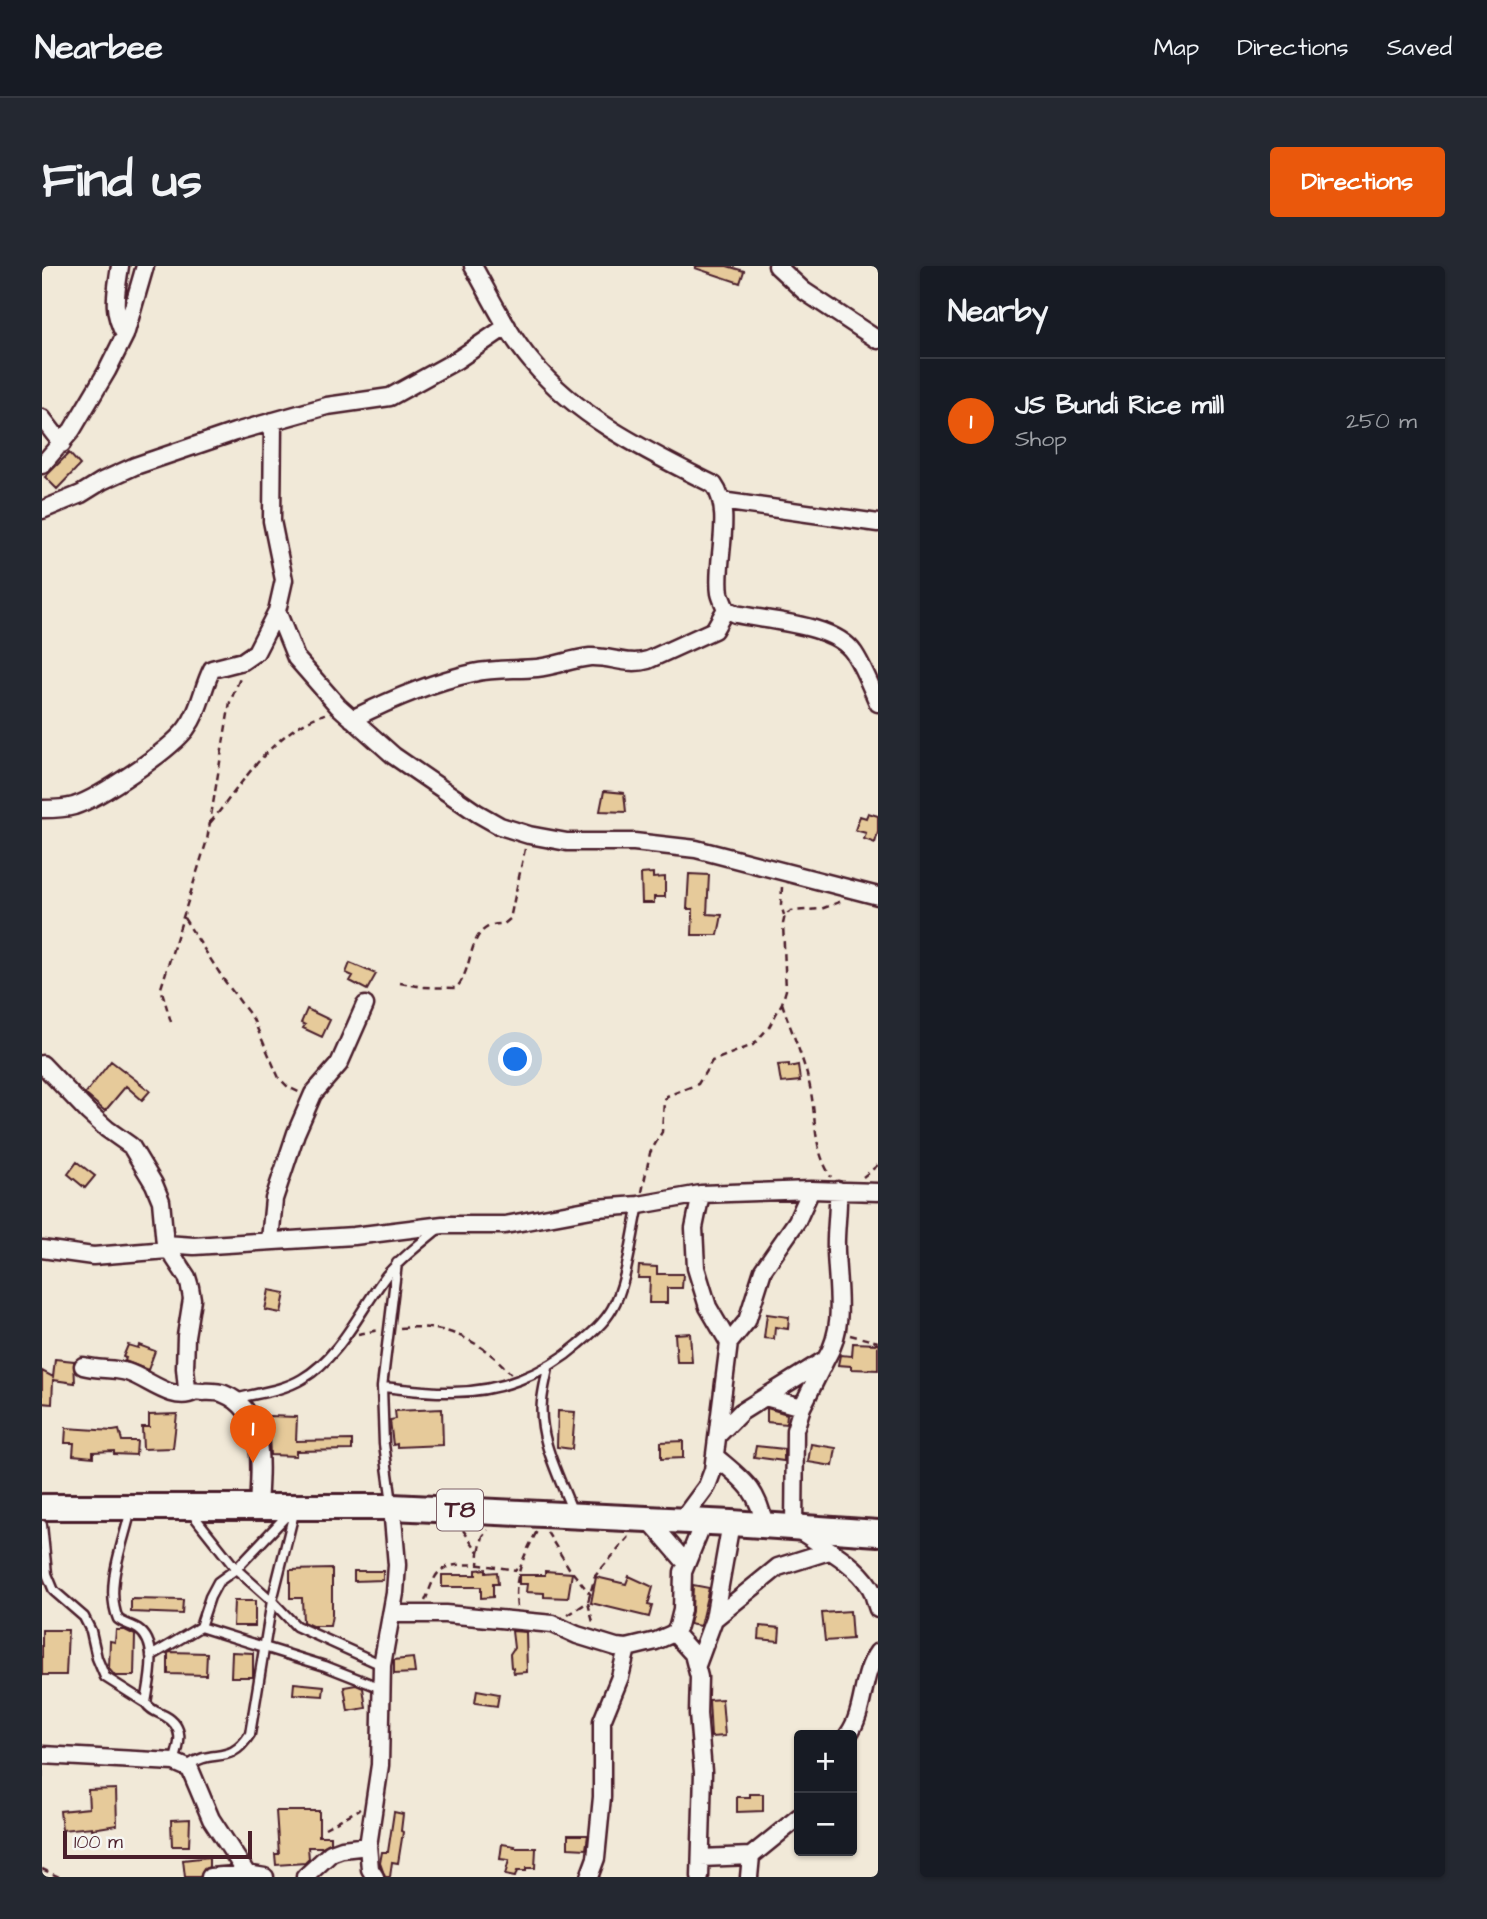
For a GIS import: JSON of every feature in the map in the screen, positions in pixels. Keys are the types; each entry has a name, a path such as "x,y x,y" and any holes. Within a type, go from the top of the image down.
{"highway":[{"name":"T8","path":"42,1507 392,1507 450,1509 543,1519 574,1516 731,1523 878,1534"}],"street":[{"path":"120,266 116,312 117,321 125,335"},
{"path":"42,465 62,444 107,372 125,335 145,266"},
{"path":"473,266 530,360 562,393 646,451 714,485 721,501 720,593 726,609 736,614 829,634 844,642 854,653 878,704"},
{"path":"777,266 798,286 878,340"},
{"path":"42,510 135,466 272,421 327,406 390,397 457,360 507,326"},
{"path":"42,418 62,444"},
{"path":"42,809 71,807 88,800 165,751 188,728 212,669 248,657 256,652 265,637 277,611 284,580 272,522 272,421"},
{"path":"721,501 878,523"},
{"path":"347,715 437,682 474,672 536,668 597,657 637,663 648,660 715,630 726,609"},
{"path":"277,611 296,659 347,715 394,756 500,826 566,842 665,844 696,849 878,896"},
{"path":"270,1240 274,1199 296,1133 311,1099 339,1064 365,1004"},
{"path":"42,1064 107,1129 131,1146 142,1161 161,1201 167,1247 187,1277 190,1287 192,1299 186,1336 185,1368 187,1389 194,1392 220,1392 233,1399 243,1407 255,1426 260,1468 258,1506"},
{"path":"391,1614 553,1624 605,1644 627,1648 656,1641 674,1633 681,1618 682,1586 692,1522 716,1457 720,1403 729,1343 747,1321 763,1270 797,1220 811,1190"},
{"path":"42,1249 93,1256 167,1247 354,1236 443,1225 505,1225 597,1208 639,1205 701,1194 811,1190 878,1192"},
{"path":"838,1190 836,1252 840,1298 836,1332 833,1348 802,1407 795,1430 794,1527 850,1566 870,1587 878,1609"},
{"path":"701,1194 694,1228 696,1268 708,1307 729,1343"},
{"path":"719,1434 741,1412 826,1359"},
{"path":"83,1366 129,1373 177,1394 187,1395 194,1392"},
{"path":"765,1397 802,1407"},
{"path":"716,1457 754,1493 760,1503 765,1525"},
{"path":"375,1877 370,1869 368,1846 380,1765 382,1665 397,1564 392,1507"},
{"path":"645,1520 686,1563"},
{"path":"697,1665 714,1619 731,1523"},
{"path":"714,1619 778,1567 829,1551"},
{"path":"674,1633 693,1654 697,1665 703,1761 700,1877"},
{"path":"589,1877 596,1857 602,1797 602,1721 620,1677 627,1648"},
{"path":"851,1730 856,1723 870,1663 878,1652"},
{"path":"42,1755 180,1764 194,1776 211,1819 247,1874"},
{"path":"701,1858 751,1856 794,1821"},
{"path":"312,1874 331,1853 368,1846"},
{"path":"748,1877 751,1856"},
{"path":"210,1877 247,1874 265,1877"}],"lane":[{"path":"382,1387 451,1392 481,1390 517,1381 548,1368 588,1337 612,1309 618,1295 639,1205"},
{"path":"233,1399 289,1386 303,1379 325,1360 397,1263 443,1225"},
{"path":"392,1507 384,1444 382,1387 397,1263"},
{"path":"548,1368 541,1402 543,1427 574,1516"},
{"path":"132,1506 117,1566 113,1603 118,1619 142,1633 149,1647 151,1656 146,1703"},
{"path":"186,1506 236,1569 296,1626 382,1665"},
{"path":"151,1656 200,1627 218,1582 236,1569 295,1507"},
{"path":"42,1525 47,1574 54,1591 84,1617 105,1677 177,1725 180,1764 201,1757 228,1756 237,1750 250,1734 272,1601 295,1507"},
{"path":"200,1627 350,1675 381,1688"}],"path":[{"path":"171,1021 161,988 207,840 230,702 248,657"},
{"path":"210,823 265,754 303,722 347,715"},
{"path":"400,983 456,989 482,929 492,924 504,924 510,919 529,835"},
{"path":"639,1205 650,1153 662,1132 664,1101 667,1096 698,1084 715,1059 753,1045 769,1027 782,1003 786,990 783,924 785,915 781,900 783,873"},
{"path":"785,915 791,911 810,911 834,905 855,890"},
{"path":"184,918 253,1019 279,1078 288,1087 311,1099"},
{"path":"782,1003 809,1083 816,1145 838,1190"},
{"path":"344,1336 389,1329 428,1327 461,1335 489,1351 517,1381"},
{"path":"836,1332 878,1342"},
{"path":"450,1509 479,1553 478,1565"},
{"path":"519,1621 515,1588 517,1570 543,1519"},
{"path":"543,1519 569,1568 591,1595"},
{"path":"605,1644 591,1619 588,1602 595,1576 645,1520"},
{"path":"419,1614 441,1570 478,1565 517,1570"},
{"path":"553,1624 588,1602"},
{"path":"42,1765 42,1779"},
{"path":"325,1828 375,1801"},
{"path":"42,1869 59,1877"}],"building":[{"path":"727,266 744,271 740,283 695,268"},
{"path":"69,453 80,465 57,489 45,477"},
{"path":"604,791 624,793 626,812 600,811"},
{"path":"868,813 878,816 875,843 864,839 866,833 855,830 860,816 866,818"},
{"path":"653,873 653,878 665,877 665,897 654,897 654,903 642,903 641,874"},
{"path":"689,874 709,875 707,914 722,915 718,935 692,935 693,909 687,909"},
{"path":"350,963 376,974 367,990 350,981 353,976 346,973"},
{"path":"307,1009 330,1020 322,1037 303,1028 305,1025 301,1023"},
{"path":"111,1061 150,1091 142,1100 126,1086 105,1111 85,1094"},
{"path":"789,1064 789,1067 798,1065 800,1081 781,1083 778,1065"},
{"path":"77,1162 95,1176 85,1188 68,1174"},
{"path":"639,1266 657,1267 657,1274 683,1274 682,1288 667,1288 667,1303 649,1303 650,1278 638,1278"},
{"path":"269,1290 285,1293 281,1313 265,1310"},
{"path":"767,1314 789,1317 788,1329 775,1327 774,1339 764,1338"},
{"path":"690,1333 692,1362 677,1362 675,1334"},
{"path":"853,1343 878,1344 878,1370 851,1369 851,1366 838,1365 840,1355 852,1356"},
{"path":"128,1345 138,1348 139,1345 155,1351 148,1370 125,1361 126,1358 123,1357"},
{"path":"55,1359 74,1361 75,1383 53,1380 52,1404 42,1403 42,1371 53,1377"},
{"path":"767,1408 787,1414 786,1424 767,1422"},
{"path":"442,1409 443,1445 393,1445 390,1420 396,1419 395,1411"},
{"path":"558,1411 575,1412 572,1449 557,1447"},
{"path":"177,1414 173,1448 143,1449 142,1427 149,1427 149,1415"},
{"path":"268,1416 297,1417 296,1441 352,1440 352,1450 296,1451 296,1456 270,1455"},
{"path":"66,1428 119,1430 122,1441 137,1441 136,1455 114,1454 114,1451 93,1452 93,1457 73,1455 74,1443 65,1443"},
{"path":"683,1441 683,1458 661,1459 661,1442"},
{"path":"811,1444 836,1448 833,1466 808,1462"},
{"path":"756,1446 784,1449 784,1461 754,1457"},
{"path":"332,1569 330,1626 312,1626 303,1622 302,1598 290,1598 290,1570"},
{"path":"486,1569 486,1573 497,1572 498,1584 493,1584 493,1597 481,1598 481,1587 442,1587 442,1575 476,1575 476,1570"},
{"path":"354,1571 383,1571 383,1580 354,1581"},
{"path":"545,1571 572,1573 568,1598 544,1597 544,1593 526,1592 527,1584 519,1584 519,1575 545,1575"},
{"path":"629,1576 653,1587 648,1605 652,1606 649,1617 591,1603 596,1577 626,1584"},
{"path":"693,1585 709,1588 700,1626 689,1624"},
{"path":"131,1599 183,1600 182,1614 131,1612"},
{"path":"234,1601 255,1601 255,1626 233,1626"},
{"path":"850,1611 852,1639 825,1641 822,1613"},
{"path":"760,1626 780,1628 779,1641 759,1639"},
{"path":"42,1630 68,1630 66,1675 42,1675"},
{"path":"116,1630 125,1630 135,1635 134,1676 115,1676 109,1669 110,1641 115,1642"},
{"path":"512,1631 526,1632 527,1672 514,1673 511,1667 510,1654 514,1648"},
{"path":"170,1652 207,1653 206,1675 168,1674"},
{"path":"232,1652 253,1653 253,1677 231,1677"},
{"path":"413,1658 415,1673 394,1674 394,1660"},
{"path":"294,1683 324,1686 323,1696 293,1694"},
{"path":"356,1685 363,1688 366,1708 348,1711 344,1687"},
{"path":"477,1690 499,1694 497,1706 475,1703"},
{"path":"722,1699 725,1736 711,1737 709,1700"},
{"path":"116,1789 117,1825 62,1830 60,1811 89,1808 88,1790"},
{"path":"750,1794 763,1794 763,1811 737,1812 737,1797 750,1797"},
{"path":"276,1811 319,1811 319,1836 331,1836 331,1842 322,1847 308,1847 309,1859 305,1863 276,1865 275,1854 279,1854"},
{"path":"394,1812 403,1814 403,1832 398,1863 392,1862 390,1877 385,1877 380,1863 382,1852 388,1852"},
{"path":"190,1819 189,1846 172,1846 171,1820"},
{"path":"568,1835 588,1835 586,1849 568,1848"},
{"path":"502,1844 515,1846 514,1848 536,1848 535,1868 517,1871 515,1877 505,1875 509,1860 500,1859"},
{"path":"209,1857 209,1867 204,1869 200,1877 185,1877 183,1860"}],"place":[{"name":"JS Bundi Rice mill","path":"253,1463"}]}
